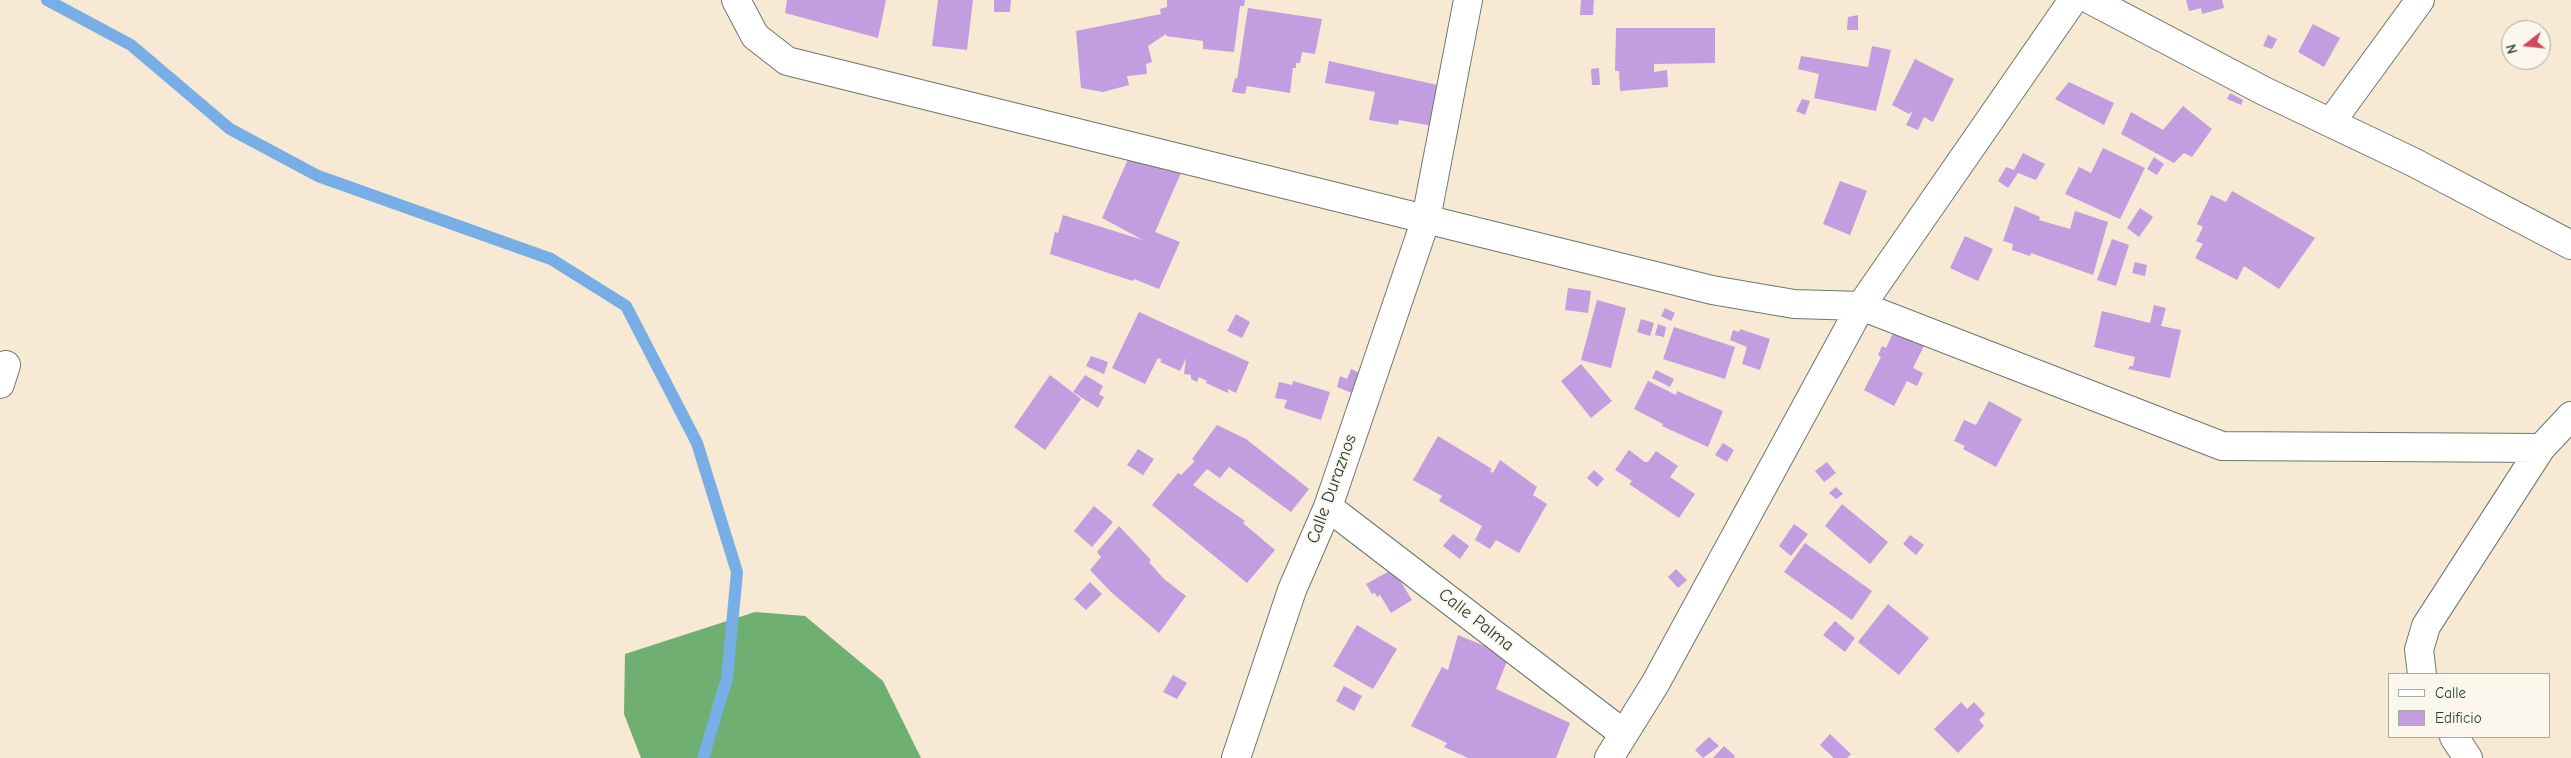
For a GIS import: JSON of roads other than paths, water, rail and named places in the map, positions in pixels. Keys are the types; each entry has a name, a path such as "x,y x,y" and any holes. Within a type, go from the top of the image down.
{"street":[{"path":"736,0 755,36 787,61 1712,290 1794,304 1861,306 2222,446 2541,448"},
{"name":"Calle Duraznos","path":"1236,758 1292,590 1328,507 1426,219 1468,0"},
{"path":"1609,758 1660,676 1861,306 2073,0"},
{"path":"2091,0 2264,91 2413,162 2571,245"},
{"path":"2330,122 2420,0"},
{"path":"2422,673 2419,650 2426,626 2541,448 2571,416"},
{"name":"Calle Palma","path":"1328,507 1624,734"},
{"path":"2455,738 2468,758"}],"waterway":[{"path":"47,0 131,45 230,129 318,176 551,259 626,306 697,443 737,572 727,678 703,758"}]}
